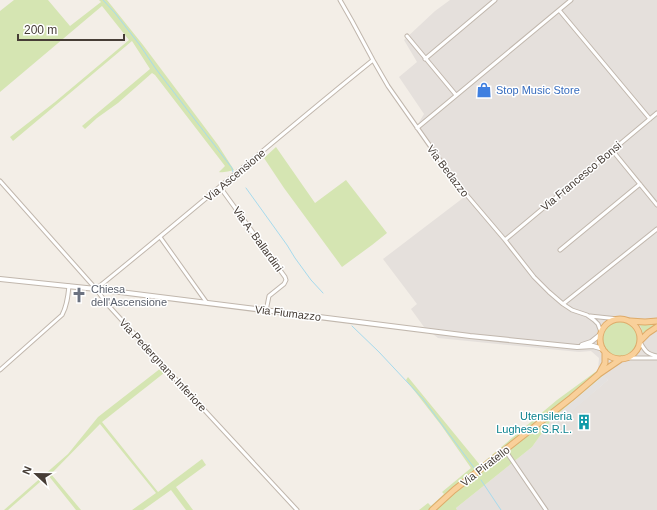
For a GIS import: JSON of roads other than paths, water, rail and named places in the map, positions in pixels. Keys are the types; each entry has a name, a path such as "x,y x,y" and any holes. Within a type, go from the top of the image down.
{"main road":[{"path":"657,321 645,322 618,319 606,324 601,333 600,339 607,354 614,358 624,358 634,353 648,333 657,327"},
{"path":"630,321 637,327 641,341"},
{"name":"Via Piratello","path":"432,510 454,490 571,398 595,377 604,367 604,350"},
{"name":"Via Piratello","path":"595,377 624,358"}],"street":[{"name":"Via Bedazzo","path":"340,0 388,86 417,128 454,180 534,277 562,304 572,310 587,315 618,319"},
{"path":"425,59 495,0"},
{"path":"417,128 571,0"},
{"path":"559,10 650,119"},
{"path":"407,36 456,95"},
{"name":"Via Ascensione","path":"96,290 373,60"},
{"name":"Via Francesco Bonsi","path":"505,240 657,113"},
{"path":"612,150 657,205"},
{"name":"Via Pedergnana Inferiore","path":"0,181 158,360 297,510"},
{"path":"560,250 640,184"},
{"name":"Via A. Ballardini","path":"220,187 285,277 286,280 284,284 269,296 266,310"},
{"path":"562,304 657,230"},
{"path":"160,237 207,303"},
{"name":"Via Fiumazzo","path":"0,279 69,286 470,336 577,347 593,346 604,350"},
{"path":"0,370 62,315 67,301 69,286"},
{"name":"Via Bedazzo","path":"587,315 596,322 601,333"},
{"path":"577,347 591,342 601,333"},
{"path":"641,341 647,352 657,357"},
{"path":"624,358 657,357"},
{"path":"505,450 546,510"}],"waterway":[{"path":"103,0 139,44 156,69 232,168 233,172"},
{"path":"246,188 311,280 323,293"},
{"path":"352,326 379,352 423,399 475,469"},
{"path":"481,480 501,510"}],"place":[{"name":"Stop Music Store","path":"484,90"},
{"name":"Chiesa dell'Ascensione","path":"79,295"},
{"name":"Utensileria Lughese S.R.L.","path":"584,422"}]}
